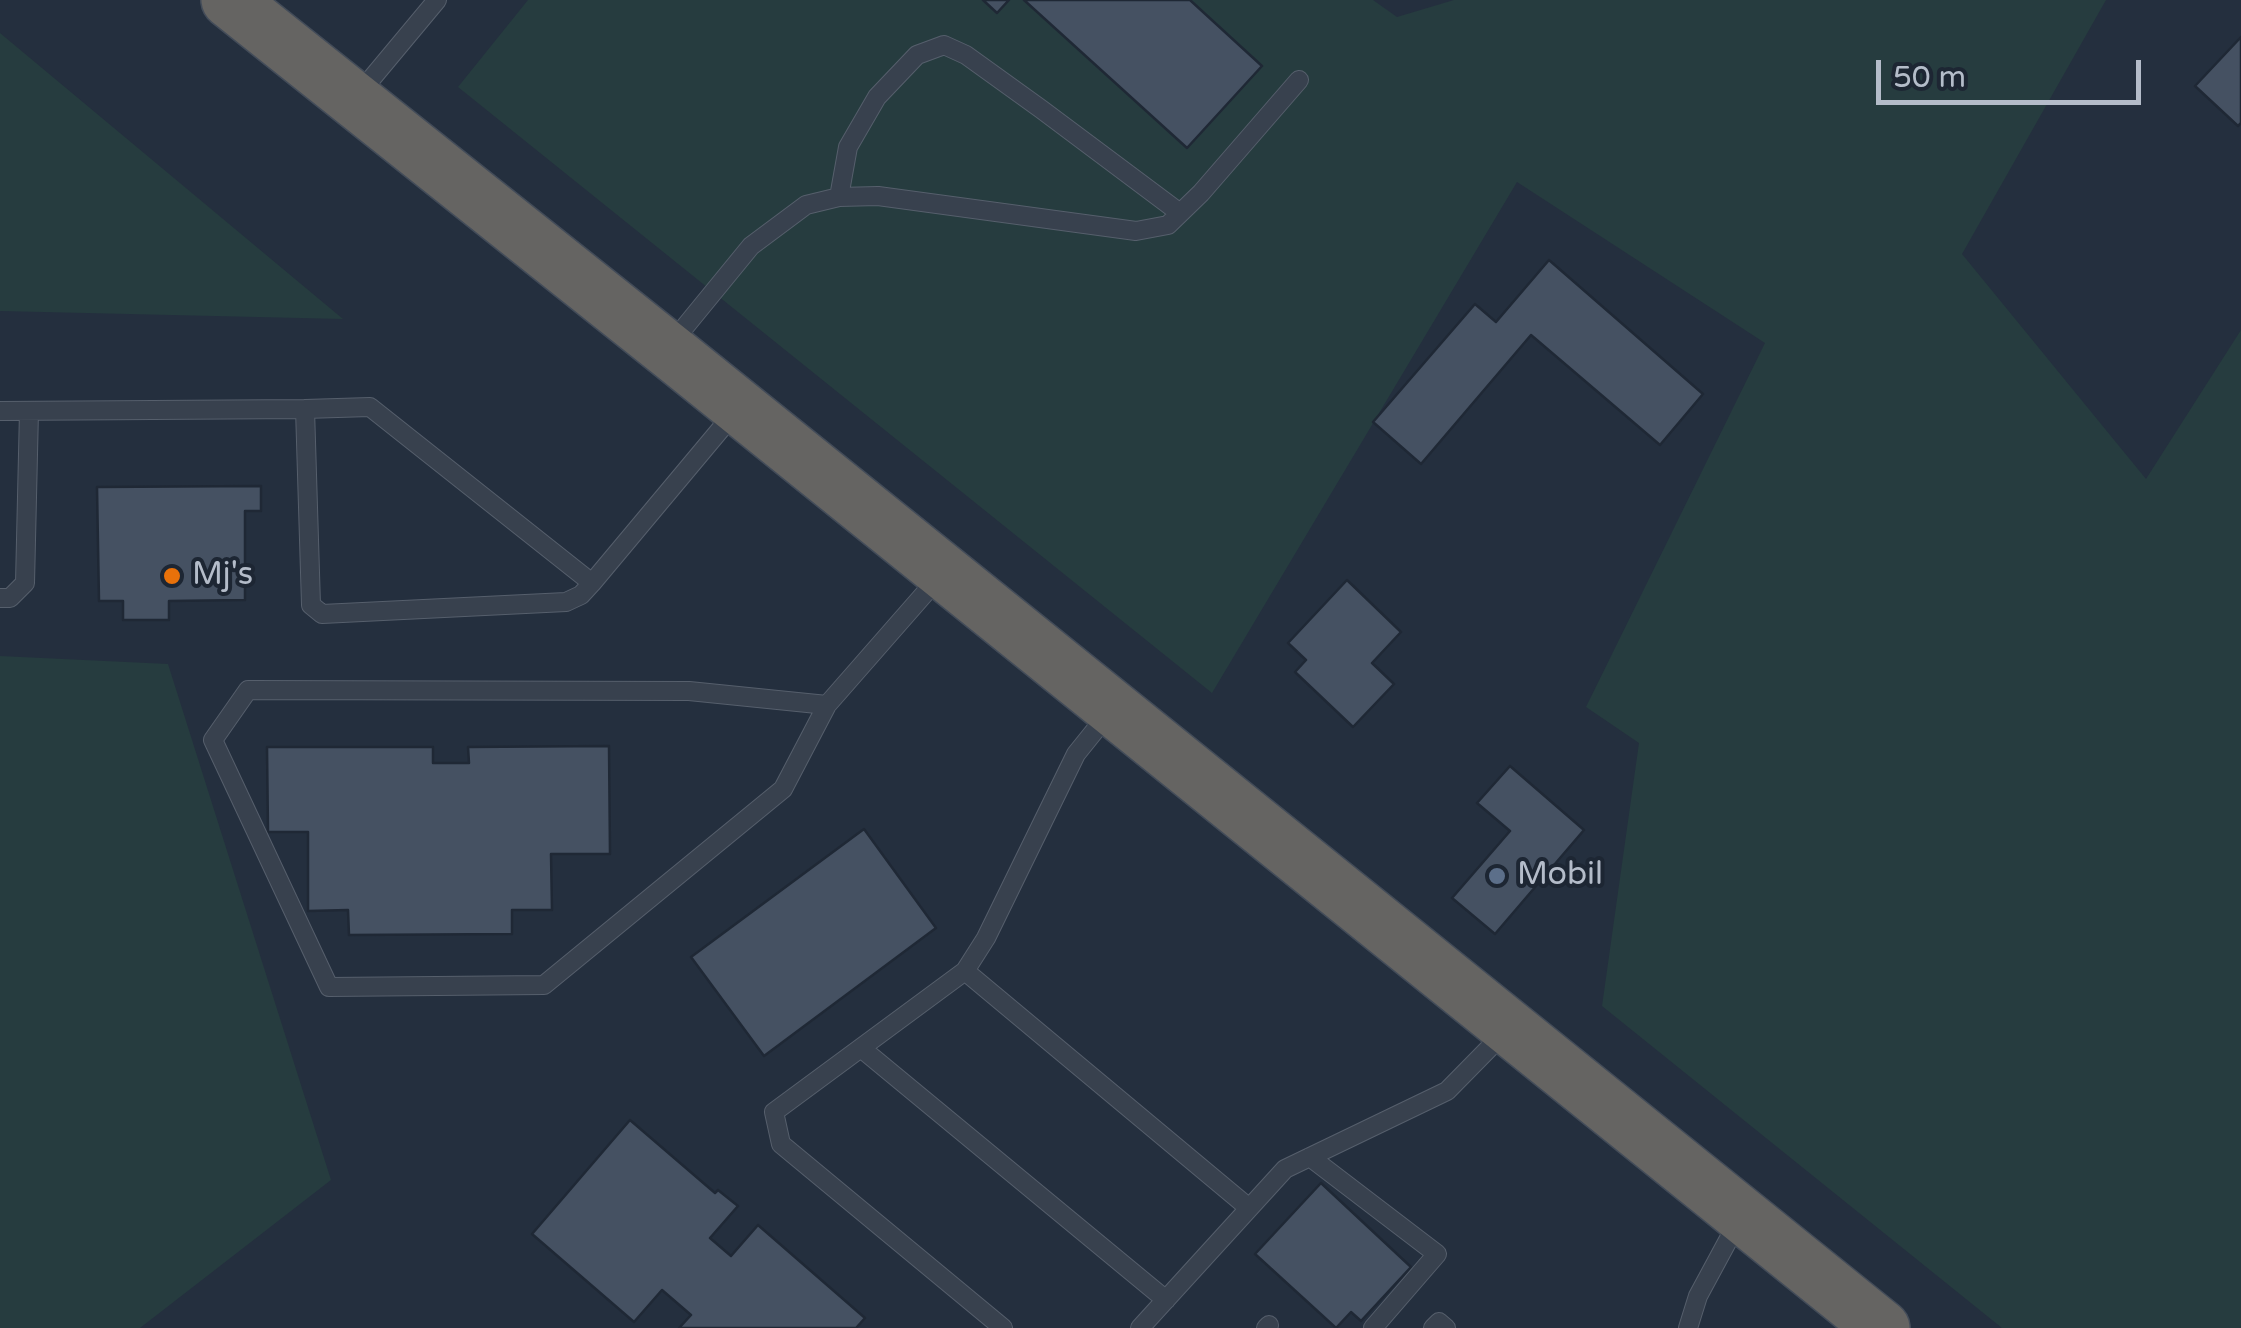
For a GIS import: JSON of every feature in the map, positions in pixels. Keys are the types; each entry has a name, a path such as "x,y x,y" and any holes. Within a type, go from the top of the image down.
{"highway":[{"path":"229,0 1882,1328"}],"lane":[{"path":"354,100 436,0"},
{"path":"839,198 848,146 877,97 917,55 944,45 1026,98 1180,213"},
{"path":"666,350 751,246 806,205 878,196 1136,231 1168,224 1201,193 1299,80"},
{"path":"0,411 370,406 592,584"},
{"path":"305,409 311,605 322,614 566,602 581,595 739,408"},
{"path":"0,598 10,598 25,582 29,411"},
{"path":"827,705 689,691 248,690 213,740 329,987 544,985 783,789 827,705 943,572"},
{"path":"1003,1328 781,1144 774,1112 965,971 986,938 1076,754 1113,708"},
{"path":"965,971 1250,1208"},
{"path":"1140,1328 1285,1169 1448,1091 1510,1028"},
{"path":"860,1048 1166,1300"},
{"path":"1310,1157 1436,1254 1373,1328"},
{"path":"1688,1328 1698,1296 1742,1215"},
{"path":"1433,1328 1439,1322 1446,1328"}],"green space":[{"path":"528,0 1373,0 1397,17 1454,0 2106,0 1962,254 2146,479 2241,330 2241,1328 2002,1328 1602,1006 1639,743 1586,707 1765,343 1517,182 1212,693 458,87"},
{"path":"0,33 18,48 343,319 0,311"},
{"path":"0,656 168,664 331,1180 140,1328 0,1328"}],"building":[{"path":"983,0 1009,0 997,13"},
{"path":"1024,0 1190,0 1262,66 1187,148"},
{"path":"2241,37 2241,123 2238,126 2195,86"},
{"path":"1549,260 1703,394 1660,445 1531,335 1421,464 1373,422 1475,304 1496,322"},
{"name":"Mj's","path":"261,486 261,511 245,511 245,600 169,601 169,620 123,620 123,601 99,601 97,487"},
{"path":"1347,580 1401,632 1372,663 1394,684 1353,727 1295,672 1306,660 1288,643"},
{"path":"609,746 610,854 551,854 552,910 512,910 512,934 349,935 348,910 308,911 308,832 268,832 267,747 433,747 433,763 469,763 468,747"},
{"path":"1510,766 1584,830 1495,934 1452,898 1510,831 1477,803"},
{"path":"864,829 936,928 764,1056 691,957"},
{"path":"630,1120 715,1193 718,1190 738,1206 710,1238 731,1256 758,1225 865,1318 856,1328 679,1328 691,1315 662,1290 634,1322 532,1234"},
{"path":"1321,1183 1411,1267 1361,1321 1351,1312 1336,1328 1255,1254"}],"place":[{"name":"Mj's","path":"172,576"},
{"name":"Mobil","path":"1497,876"}]}
